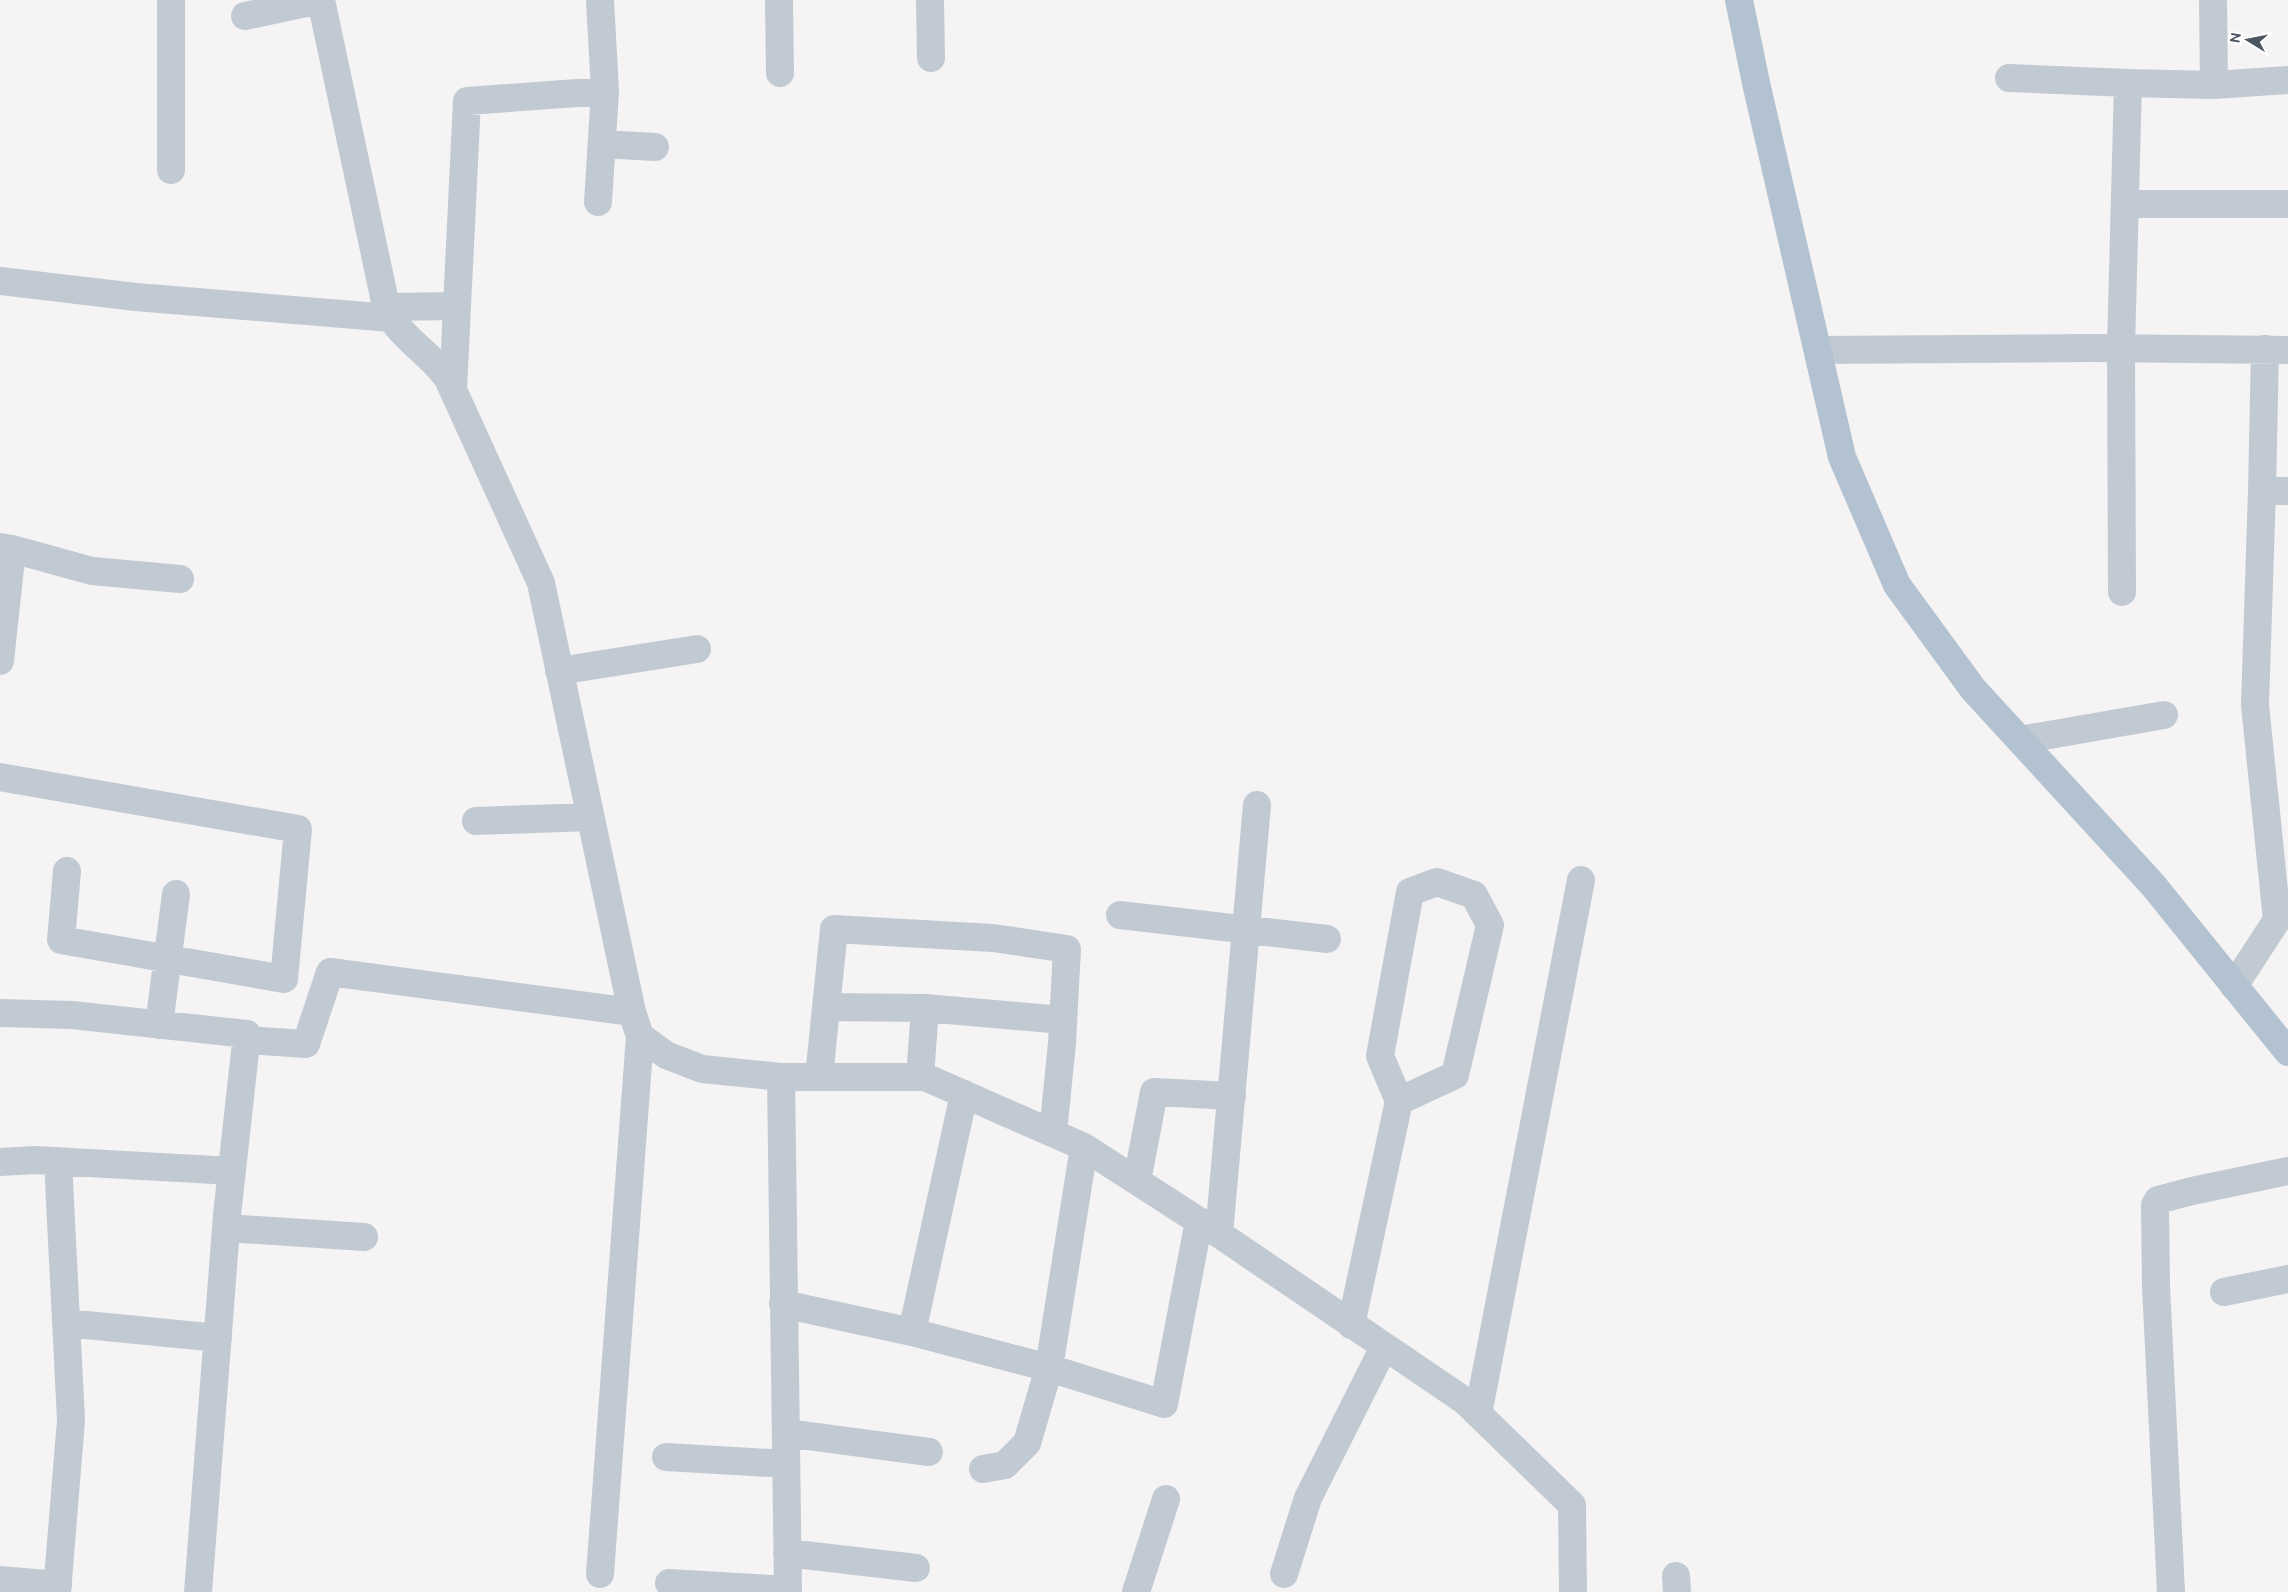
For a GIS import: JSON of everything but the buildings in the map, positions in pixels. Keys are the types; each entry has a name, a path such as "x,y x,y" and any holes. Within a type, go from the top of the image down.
{"main road":[{"path":"1739,0 1760,102 1819,350 1842,457 1897,586 1973,689 2153,885 2288,1052"}],"street":[{"path":"170,170 171,0"},
{"path":"245,16 320,0 389,312 414,345 441,369 541,583 636,1024 600,1574"},
{"path":"598,202 605,91 600,0"},
{"path":"779,0 780,73"},
{"path":"930,0 931,58"},
{"path":"2213,0 2214,85"},
{"path":"2009,78 2214,85 2288,80"},
{"path":"2122,592 2121,348 2128,83"},
{"path":"452,389 468,101 605,91"},
{"path":"602,144 655,147"},
{"path":"2125,204 2288,204"},
{"path":"0,281 136,297 389,312 457,306"},
{"path":"1819,350 2276,349 2275,490 2255,705 2277,920 2234,986"},
{"path":"0,661 6,548 92,572 180,579"},
{"path":"560,671 697,649"},
{"path":"2020,740 2164,715"},
{"path":"0,777 298,829 284,979 61,940 67,871"},
{"path":"783,1304 912,1332 1048,1368 1164,1404 1209,1227 1232,1096 1257,805"},
{"path":"476,821 590,817"},
{"path":"1478,1414 1581,880"},
{"path":"1351,1325 1399,1101 1380,1056 1410,892 1437,882 1474,895 1490,925 1455,1075 1399,1101"},
{"path":"159,1025 176,894"},
{"path":"1120,915 1327,938"},
{"path":"819,1077 834,929 993,938 1068,949 1053,1133"},
{"path":"246,1040 306,1044 330,972 636,1024 666,1055 702,1069 780,1077 920,1077 964,1094 1084,1147 1209,1227 1465,1401 1572,1505 1573,1592"},
{"path":"826,1007 925,1008 1063,1020"},
{"path":"920,1077 925,1008"},
{"path":"0,1013 72,1015 246,1034 226,1228 198,1592"},
{"path":"670,1583 788,1591 780,1077"},
{"path":"1137,1181 1154,1092 1232,1096"},
{"path":"912,1332 964,1094"},
{"path":"983,1469 1004,1465 1027,1443 1048,1368 1084,1147"},
{"path":"0,1162 58,1161 232,1170"},
{"path":"0,1580 58,1589 71,1420 58,1161"},
{"path":"2171,1592 2156,1286 2155,1205 2158,1200 2192,1191 2288,1171"},
{"path":"226,1228 364,1236"},
{"path":"2224,1292 2288,1280"},
{"path":"66,1323 218,1338"},
{"path":"1284,1574 1308,1498 1384,1347"},
{"path":"786,1433 929,1452"},
{"path":"666,1457 786,1464"},
{"path":"1136,1592 1166,1499"},
{"path":"787,1553 916,1568"}]}
